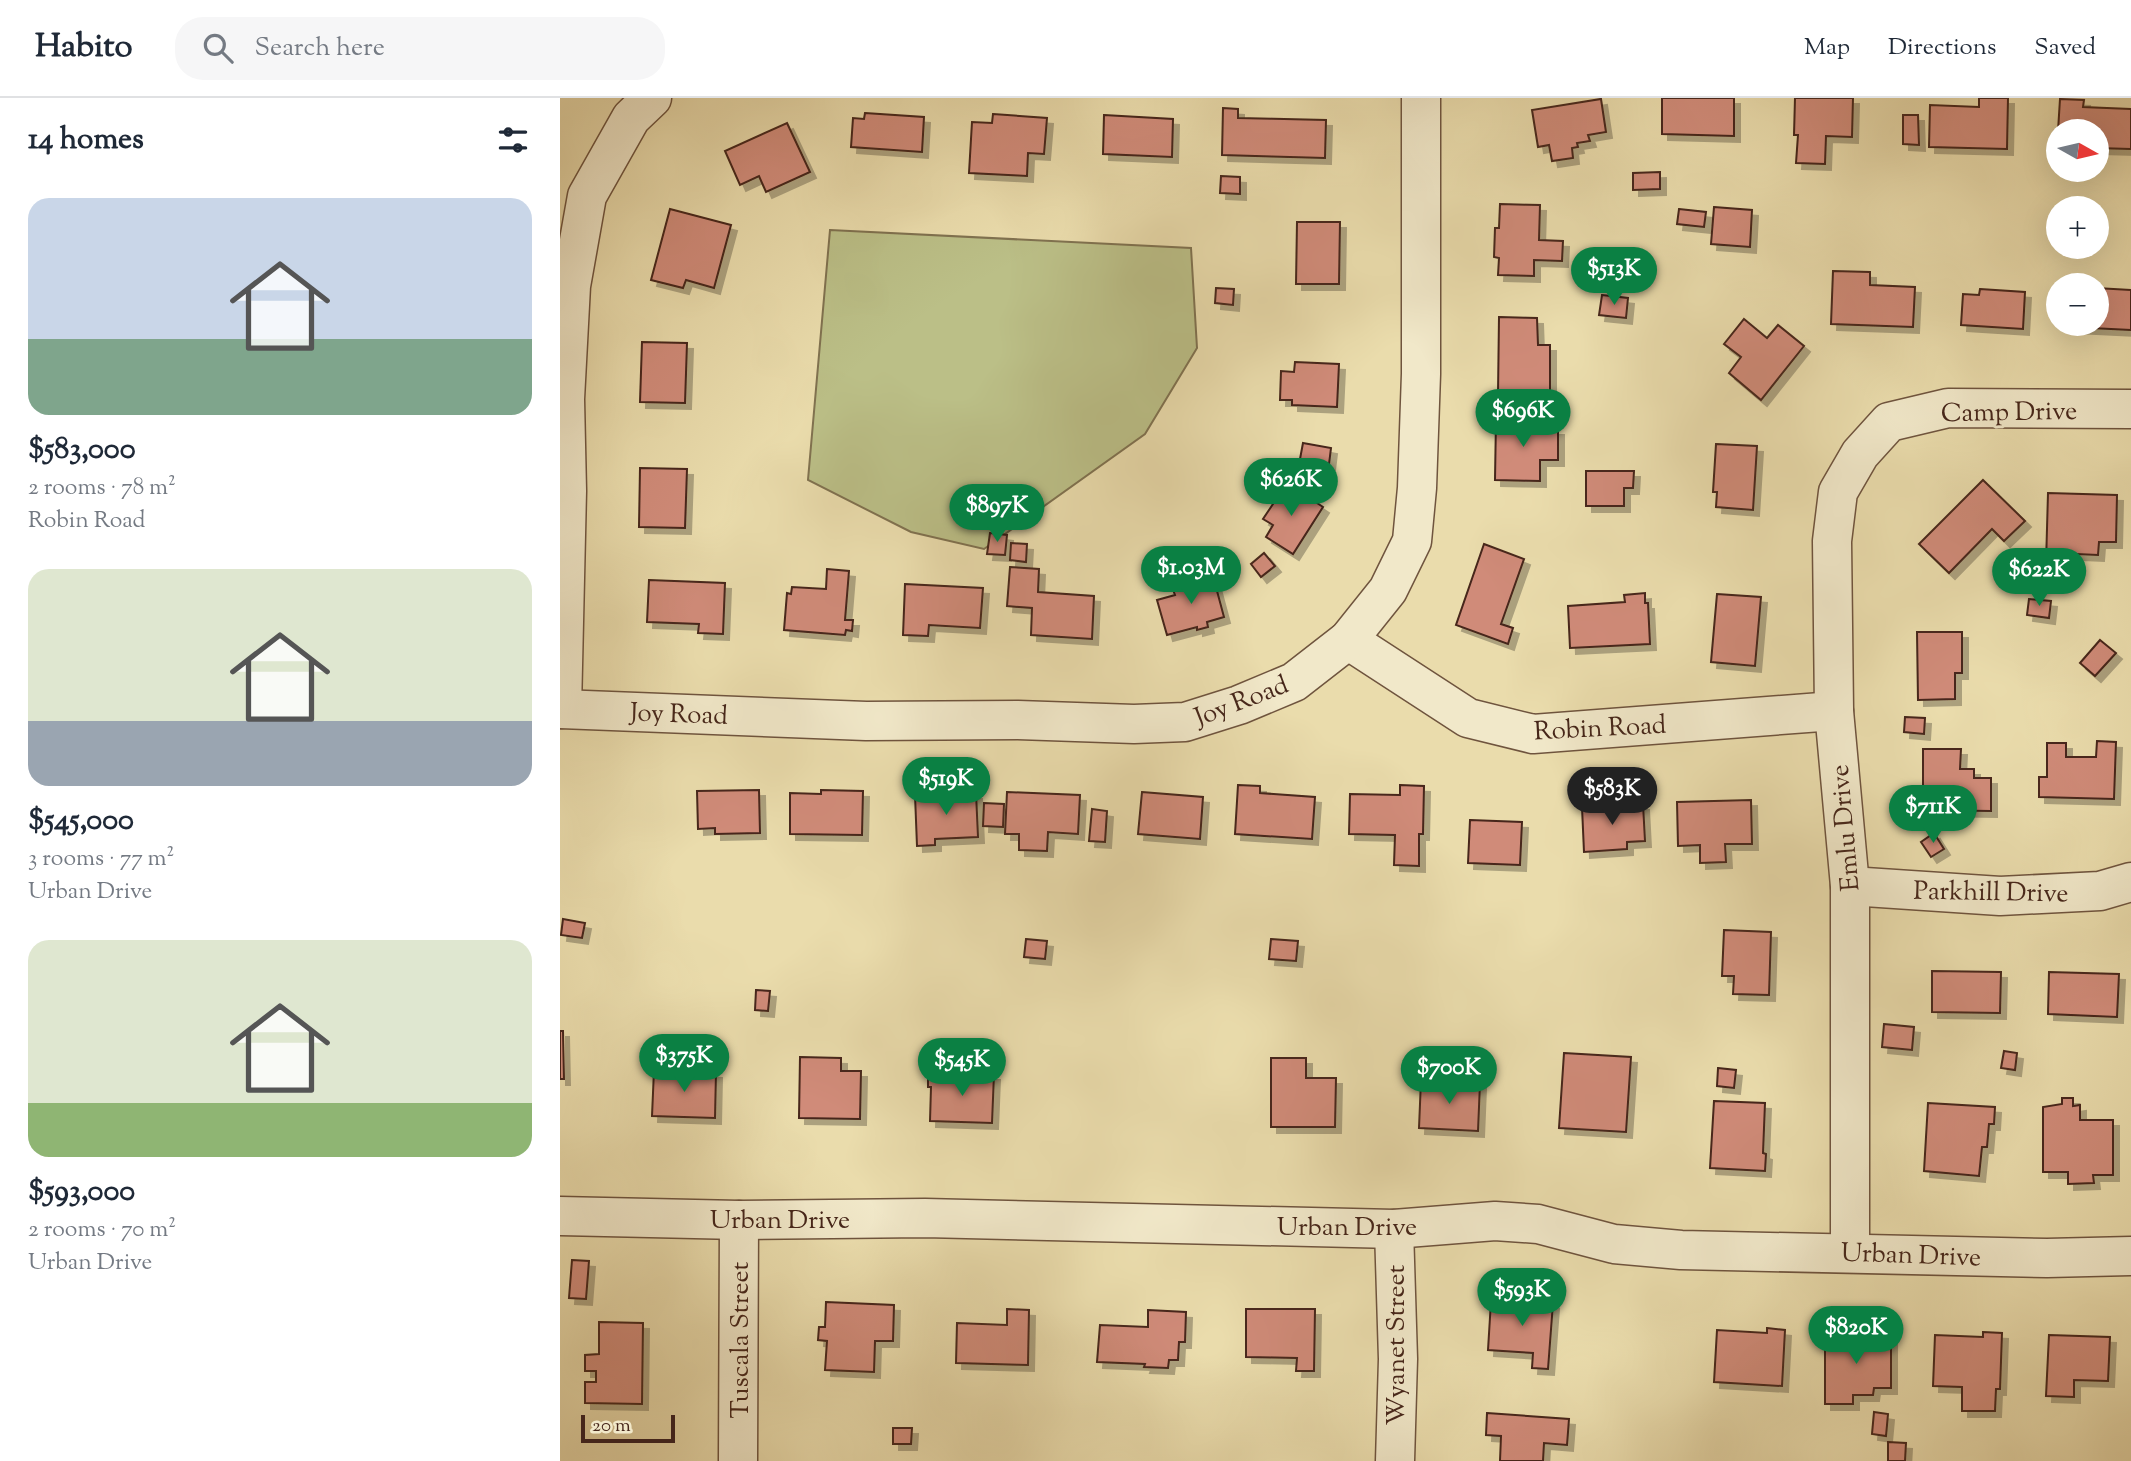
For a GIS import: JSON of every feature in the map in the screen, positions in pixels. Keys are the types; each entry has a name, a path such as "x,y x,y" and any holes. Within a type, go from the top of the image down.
{"street":[{"path":"561,709 567,491 565,399 574,189 631,118 652,98"},
{"name":"Joy Road","path":"561,709 866,721 1017,720 1133,724 1185,722 1239,705 1294,682 1348,640 1388,590 1412,541 1417,488 1421,374 1421,98"},
{"name":"Camp Drive","path":"1889,422 1948,408 2131,409"},
{"name":"Emlu Drive","path":"1850,1252 1850,886 1834,711 1832,541 1838,492 1860,454 1889,422"},
{"name":"Robin Road","path":"1348,640 1468,718 1533,734 1834,711"},
{"name":"Parkhill Drive","path":"1850,886 2000,896 2100,891 2131,882"},
{"name":"Urban Drive","path":"560,1216 739,1220 925,1218 1395,1228 1495,1221 1538,1224 1614,1244 1681,1250 2047,1258 2131,1256"},
{"name":"Tuscala Street","path":"738,1461 739,1220"},
{"name":"Wyanet Street","path":"1395,1228 1398,1359 1395,1461"}],"green space":[{"path":"830,230 1191,248 1197,348 1145,434 984,549 911,532 808,480"}],"building":[{"path":"1662,98 1734,98 1734,136 1662,134"},
{"path":"1795,98 1853,98 1852,137 1826,136 1825,164 1796,163 1798,135 1794,135"},
{"path":"1979,98 2008,98 2007,149 1929,147 1930,105 1979,107"},
{"path":"1601,99 1606,132 1588,135 1590,141 1577,143 1578,147 1572,148 1573,158 1552,161 1549,145 1538,147 1532,110"},
{"path":"2060,99 2084,100 2083,107 2131,109 2131,149 2109,148 2109,119 2059,119"},
{"path":"1223,108 1238,109 1238,118 1326,120 1325,158 1222,155"},
{"path":"865,113 924,117 922,152 851,147 853,118 864,119"},
{"path":"993,114 1047,118 1044,154 1028,153 1027,176 969,173 972,122 992,123"},
{"path":"1104,115 1173,119 1172,157 1103,154"},
{"path":"1903,115 1918,115 1919,145 1903,144"},
{"path":"787,123 810,172 766,192 759,176 740,185 725,151"},
{"path":"1660,172 1660,189 1633,190 1633,173"},
{"path":"1221,176 1240,177 1240,194 1220,193"},
{"path":"1500,204 1540,205 1539,240 1563,241 1562,261 1534,260 1534,276 1498,275 1499,258 1494,257 1495,228 1499,228"},
{"path":"1714,207 1752,210 1750,247 1711,244"},
{"path":"670,209 731,225 714,288 686,280 683,288 651,280"},
{"path":"1679,209 1706,212 1704,227 1677,224"},
{"path":"1297,222 1340,222 1339,284 1296,284"},
{"path":"1833,271 1870,272 1870,285 1915,287 1913,327 1831,324"},
{"path":"1216,288 1234,289 1233,305 1215,303"},
{"path":"1980,289 2025,292 2023,329 1961,325 1963,294 1979,295"},
{"path":"2109,289 2131,290 2131,330 2109,329"},
{"path":"1602,295 1628,298 1626,318 1599,315"},
{"path":"1499,317 1537,318 1538,345 1550,345 1550,395 1498,394"},
{"path":"1744,319 1767,338 1778,325 1804,346 1761,400 1729,373 1741,357 1724,344"},
{"path":"642,342 687,343 685,403 640,402"},
{"path":"1295,362 1339,364 1337,407 1292,405 1292,400 1280,400 1281,371 1294,372"},
{"path":"1496,419 1540,420 1539,429 1558,429 1558,460 1540,460 1540,481 1495,480"},
{"path":"1303,443 1331,448 1329,464 1300,459"},
{"path":"1716,444 1757,446 1753,510 1716,507 1717,492 1713,492"},
{"path":"640,468 687,469 685,528 639,527"},
{"path":"1586,471 1634,471 1633,488 1624,488 1624,506 1586,506"},
{"path":"1983,480 2025,521 2004,541 1992,529 1949,573 1919,544"},
{"path":"1287,483 1323,507 1293,554 1266,537 1273,525 1263,519"},
{"path":"2048,493 2117,495 2116,542 2099,542 2098,555 2077,554 2077,565 2046,564"},
{"path":"990,533 1007,535 1005,555 987,554"},
{"path":"1011,543 1027,544 1026,562 1010,560"},
{"path":"1484,544 1524,559 1501,624 1513,628 1508,644 1456,625"},
{"path":"1264,553 1275,566 1261,577 1251,564"},
{"path":"1010,567 1039,569 1038,592 1094,596 1092,639 1031,635 1032,608 1007,606"},
{"path":"827,569 849,571 845,620 853,620 852,631 846,630 845,635 784,630 787,593 791,594 792,587 826,589"},
{"path":"1213,576 1224,617 1207,622 1208,627 1197,630 1197,627 1167,635 1157,600 1175,595 1172,587"},
{"path":"649,580 725,583 723,634 698,633 699,624 647,622"},
{"path":"905,584 983,588 980,628 929,625 928,636 903,635"},
{"path":"1645,593 1650,644 1570,648 1568,606 1625,602 1624,595"},
{"path":"1717,594 1761,597 1755,666 1711,662"},
{"path":"2029,599 2051,601 2049,618 2027,615"},
{"path":"1917,632 1962,632 1962,673 1955,673 1955,699 1918,700"},
{"path":"2100,640 2116,653 2095,676 2080,663"},
{"path":"1905,717 1925,718 1924,734 1904,732"},
{"path":"2097,741 2116,742 2114,799 2039,797 2039,777 2047,777 2047,743 2066,743 2066,757 2096,757"},
{"path":"1923,749 1961,749 1960,769 1974,769 1974,778 1991,778 1991,811 1923,810"},
{"path":"1238,785 1260,786 1260,793 1315,797 1312,839 1235,834"},
{"path":"1400,785 1424,786 1419,866 1394,865 1395,835 1349,834 1350,794 1400,795"},
{"path":"759,790 760,833 715,834 715,828 698,829 697,791"},
{"path":"821,790 863,791 862,835 790,834 790,793 821,794"},
{"path":"1007,792 1080,795 1078,834 1048,832 1047,851 1019,850 1019,834 1005,834"},
{"path":"1142,792 1203,797 1200,839 1138,834"},
{"path":"976,793 978,837 935,839 935,845 917,846 915,795"},
{"path":"1751,800 1752,844 1725,844 1726,862 1700,863 1700,845 1678,846 1677,802"},
{"path":"984,803 1004,804 1003,827 983,826"},
{"path":"1643,804 1645,841 1627,842 1627,849 1584,852 1582,807"},
{"path":"1092,809 1107,811 1105,842 1089,841"},
{"path":"1470,820 1522,822 1520,865 1468,863"},
{"path":"1934,833 1944,849 1931,857 1921,842"},
{"path":"563,919 585,923 582,938 561,935"},
{"path":"1724,930 1771,932 1769,995 1733,994 1734,976 1722,976"},
{"path":"1026,939 1047,941 1045,959 1024,957"},
{"path":"1271,939 1298,941 1296,961 1269,959"},
{"path":"1932,971 2001,972 2000,1013 1932,1012"},
{"path":"2049,972 2119,974 2117,1017 2048,1014"},
{"path":"756,990 770,991 768,1011 755,1010"},
{"path":"1884,1024 1914,1027 1912,1050 1882,1047"},
{"path":"560,1031 563,1031 564,1079 560,1079"},
{"path":"2004,1051 2017,1053 2015,1070 2001,1068"},
{"path":"1564,1053 1631,1057 1626,1132 1559,1128"},
{"path":"800,1057 841,1058 841,1071 861,1071 860,1119 799,1118"},
{"path":"1271,1058 1306,1058 1306,1078 1336,1078 1335,1127 1271,1127"},
{"path":"1718,1068 1736,1070 1734,1088 1717,1086"},
{"path":"654,1070 716,1072 715,1118 652,1116"},
{"path":"932,1073 994,1074 992,1123 930,1121 931,1087 928,1087 928,1078 931,1078"},
{"path":"1421,1080 1480,1083 1478,1131 1419,1128"},
{"path":"2062,1098 2073,1098 2073,1106 2080,1105 2080,1120 2113,1120 2113,1175 2093,1175 2094,1183 2068,1184 2068,1172 2043,1172 2043,1107 2062,1104"},
{"path":"1714,1101 1765,1103 1765,1171 1710,1168"},
{"path":"1928,1103 1995,1107 1994,1124 1989,1124 1987,1147 1982,1147 1979,1176 1924,1171"},
{"path":"572,1260 589,1261 586,1299 569,1298"},
{"path":"1514,1296 1532,1297 1532,1301 1553,1303 1548,1369 1532,1368 1533,1353 1488,1350 1491,1301 1513,1302"},
{"path":"826,1302 894,1305 893,1341 875,1341 874,1372 825,1370 827,1341 818,1340 819,1327 825,1327"},
{"path":"1007,1309 1029,1310 1028,1365 956,1363 957,1323 1007,1325"},
{"path":"1246,1309 1315,1309 1314,1371 1296,1371 1297,1358 1246,1357"},
{"path":"1148,1310 1186,1312 1185,1342 1179,1342 1178,1360 1169,1360 1168,1368 1097,1362 1100,1325 1148,1327"},
{"path":"599,1322 643,1323 642,1404 585,1403 585,1382 596,1382 596,1371 585,1371 585,1355 599,1354"},
{"path":"1767,1328 1785,1330 1782,1386 1714,1382 1717,1330 1767,1333"},
{"path":"1875,1332 1891,1332 1891,1388 1874,1388 1873,1395 1853,1395 1853,1404 1825,1404 1825,1335 1875,1335"},
{"path":"1983,1332 2002,1333 2000,1389 1996,1389 1995,1411 1962,1411 1962,1387 1933,1386 1935,1335 1983,1337"},
{"path":"2049,1335 2110,1337 2108,1381 2074,1380 2074,1397 2046,1396"},
{"path":"1874,1412 1888,1414 1886,1436 1872,1434"},
{"path":"1487,1413 1569,1419 1567,1445 1544,1443 1543,1461 1500,1461 1501,1436 1486,1435"},
{"path":"893,1428 912,1428 911,1444 893,1444"},
{"path":"1888,1442 1906,1443 1905,1461 1888,1461"}]}
